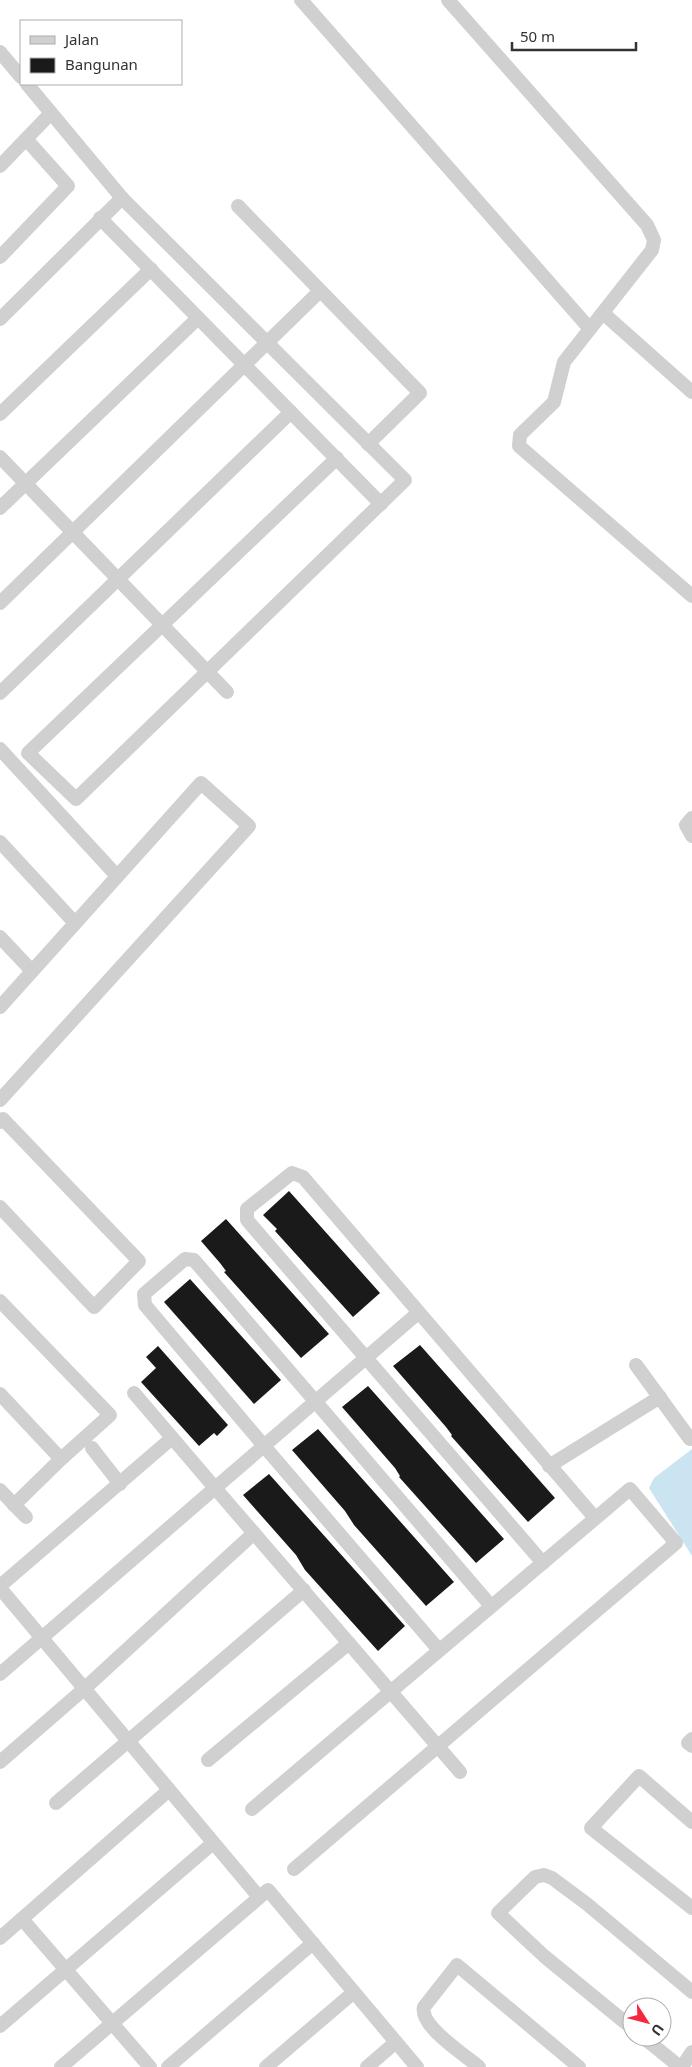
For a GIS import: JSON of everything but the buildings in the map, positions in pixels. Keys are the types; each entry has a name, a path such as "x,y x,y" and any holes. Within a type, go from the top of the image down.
{"street":[{"path":"301,0 590,329"},
{"path":"448,0 647,225 654,240 652,250 564,362 554,402 520,435 519,446 692,596"},
{"path":"0,52 20,76"},
{"path":"28,85 122,198 405,480 76,799 28,753 337,458"},
{"path":"0,166 51,113"},
{"path":"0,257 68,186 26,140"},
{"path":"0,319 122,198"},
{"path":"238,206 420,394 368,444"},
{"path":"100,218 381,504"},
{"path":"0,414 151,269"},
{"path":"0,603 320,291"},
{"path":"603,313 692,392"},
{"path":"0,508 198,318"},
{"path":"0,693 291,412"},
{"path":"0,457 227,692"},
{"path":"0,749 117,876"},
{"path":"0,1006 200,783 249,826 0,1100"},
{"path":"692,818 686,825 692,836"},
{"path":"0,842 75,923"},
{"path":"0,937 32,971"},
{"path":"0,1122 3,1119 139,1261 94,1307 0,1207"},
{"path":"543,1562 247,1220 247,1209 292,1173 303,1177 595,1518"},
{"path":"440,1650 145,1305 144,1294 185,1259 194,1260 491,1606"},
{"path":"0,1300 110,1415 14,1505"},
{"path":"0,1674 418,1313"},
{"path":"636,1365 690,1439"},
{"path":"134,1393 460,1772"},
{"path":"0,1394 61,1459"},
{"path":"550,1466 660,1397"},
{"path":"172,1438 0,1587 259,1898"},
{"path":"92,1448 120,1484"},
{"path":"252,1809 630,1489 676,1543 294,1868"},
{"path":"0,1490 26,1517"},
{"path":"0,1762 84,1689 254,1533"},
{"path":"56,1803 304,1590"},
{"path":"208,1760 349,1643"},
{"path":"692,1739 688,1743 692,1746"},
{"path":"692,1822 639,1776 591,1828 692,1908"},
{"path":"0,1938 169,1790"},
{"path":"0,2026 213,1843"},
{"path":"622,2020 544,1956 498,1913 535,1877 544,1875 552,1878 587,1904 692,1992"},
{"path":"61,2067 268,1890 417,2067"},
{"path":"22,1918 150,2067"},
{"path":"168,2067 313,1943"},
{"path":"479,2067 435,2031 423,2014 424,2007 456,1965 579,2067"},
{"path":"266,2067 354,1992"},
{"path":"367,2067 396,2042"},
{"path":"656,2047 681,2067 692,2052"}],"water":[{"path":"692,1449 692,1556 649,1488 654,1478"}]}
